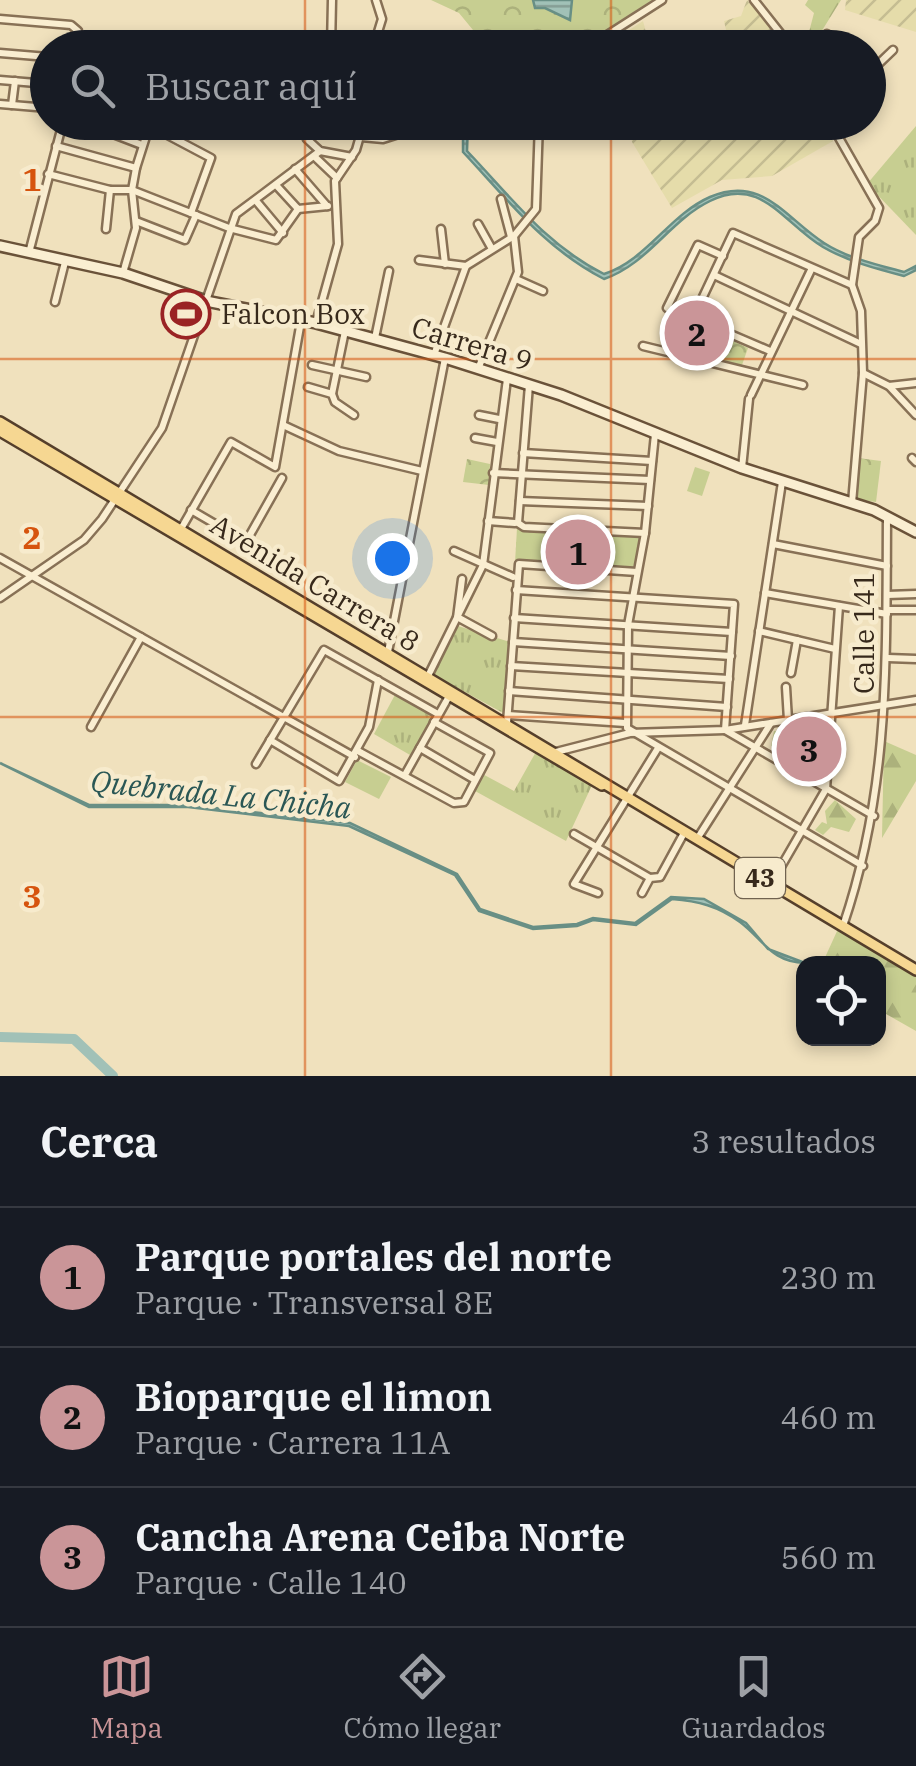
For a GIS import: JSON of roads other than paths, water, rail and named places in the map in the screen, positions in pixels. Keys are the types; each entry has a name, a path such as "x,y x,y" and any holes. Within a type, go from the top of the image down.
{"main road":[{"name":"Avenida Carrera 8","path":"0,422 448,698 628,799 916,970"},
{"name":"Avenida Carrera 8","path":"0,431 180,529 507,719 605,786"}],"street":[{"path":"331,30 332,0"},
{"path":"376,0 382,19 379,30"},
{"path":"615,30 662,0"},
{"path":"754,0 778,30"},
{"path":"0,19 76,30"},
{"path":"886,56 892,50"},
{"path":"0,53 30,56"},
{"path":"0,80 30,82"},
{"path":"12,105 14,81"},
{"path":"0,104 30,106"},
{"path":"29,253 58,140"},
{"path":"129,140 142,145"},
{"path":"123,272 136,221 132,190 143,140"},
{"path":"136,221 185,240 210,162 209,157 176,140"},
{"path":"307,140 337,178"},
{"path":"316,324 337,250 337,178 359,140"},
{"path":"388,652 439,356 466,266 513,236 529,222 536,209 538,140"},
{"path":"840,140 879,208 875,222 859,237 852,285 861,311 863,373 852,503"},
{"path":"56,146 136,168"},
{"path":"0,598 84,540 162,428 229,228 241,208 257,202 317,154 352,157"},
{"path":"295,169 335,214"},
{"path":"48,174 110,190 132,190 229,228 276,240 298,208"},
{"path":"276,185 298,208"},
{"path":"106,230 110,190"},
{"path":"478,369 516,279 513,236 501,198"},
{"path":"257,202 284,233"},
{"path":"298,208 328,206"},
{"path":"478,224 492,248"},
{"path":"441,230 446,264"},
{"path":"770,351 693,318 733,233 852,285"},
{"path":"667,308 698,245 722,256"},
{"name":"Carrera 9","path":"0,246 123,272 206,302 316,324 439,356 529,385 742,468 852,503 916,532"},
{"path":"420,260 466,266"},
{"path":"55,302 64,262"},
{"path":"742,468 750,397 812,270"},
{"path":"376,338 389,271"},
{"path":"714,275 861,344"},
{"path":"516,279 543,292"},
{"path":"180,529 229,443 275,467 301,321"},
{"path":"345,331 332,394 334,402 354,415"},
{"path":"643,346 803,385"},
{"path":"312,365 366,378"},
{"path":"863,373 889,386 916,415"},
{"path":"428,676 482,565 508,379"},
{"path":"889,386 916,384"},
{"path":"529,385 518,523 524,527 645,534"},
{"path":"308,387 332,394"},
{"path":"479,415 500,419"},
{"path":"283,425 339,451 422,471"},
{"path":"655,434 645,534 628,625 625,722 630,733 863,866"},
{"path":"475,438 497,442"},
{"path":"522,453 652,461"},
{"path":"493,473 650,480"},
{"path":"191,510 246,542 282,478"},
{"path":"745,726 782,482"},
{"path":"520,501 648,506"},
{"name":"Calle 141","path":"843,926 874,816 886,707 887,516"},
{"path":"488,522 514,523"},
{"path":"772,544 887,566"},
{"path":"454,551 514,577"},
{"path":"0,558 141,637 285,715 357,754 406,773 454,802 464,802 490,753 324,650 285,715 270,740 256,764"},
{"path":"625,722 507,719 516,590 518,566 636,572"},
{"path":"458,621 462,579"},
{"path":"516,590 734,604 725,730"},
{"path":"765,593 887,612 916,610"},
{"path":"887,595 916,594"},
{"path":"771,884 826,789 838,606"},
{"path":"514,618 732,632"},
{"path":"458,621 492,636"},
{"path":"759,632 835,649"},
{"path":"91,727 141,637"},
{"path":"791,673 797,640"},
{"path":"513,642 731,656"},
{"path":"888,658 916,659"},
{"path":"511,666 729,679"},
{"path":"270,740 339,781 369,727 378,680"},
{"path":"786,686 788,720"},
{"path":"509,691 728,707"},
{"path":"406,773 448,698"},
{"path":"556,752 630,733 725,730 916,700"},
{"path":"696,840 758,750 771,722"},
{"path":"725,730 874,816"},
{"path":"420,748 476,780"},
{"path":"598,893 574,884 658,748"},
{"path":"574,834 650,878 660,877 684,832"},
{"path":"642,893 650,878"}],"water":[{"path":"533,0 572,0 570,20 545,8 535,8"},
{"path":"463,140 467,140 467,151 514,202 564,249 604,274 633,259 695,205 728,191 744,191 772,202 843,253 904,272 916,266 916,270 904,276 842,256 823,247 771,206 744,194 728,195 695,209 633,263 604,279 545,238 463,152"},
{"path":"0,763 89,805 188,805 350,823 457,874 480,909 533,927 577,924 593,918 635,923 671,897 704,899 746,923 764,945 724,912 672,899 636,925 593,920 577,926 533,929 479,911 455,875 349,826 188,807 89,807"},
{"path":"770,950 796,962 784,959"}],"waterway":[{"path":"0,1037 74,1039 113,1076"}],"place":[{"name":"Falcon Box","path":"186,314"},
{"name":"Bioparque el limon","path":"697,333"},
{"name":"Parque portales del norte","path":"578,552"},
{"name":"Cancha Arena Ceiba Norte","path":"809,749"}],"water label":[{"name":"Quebrada La Chicha","path":"221,795"}]}
